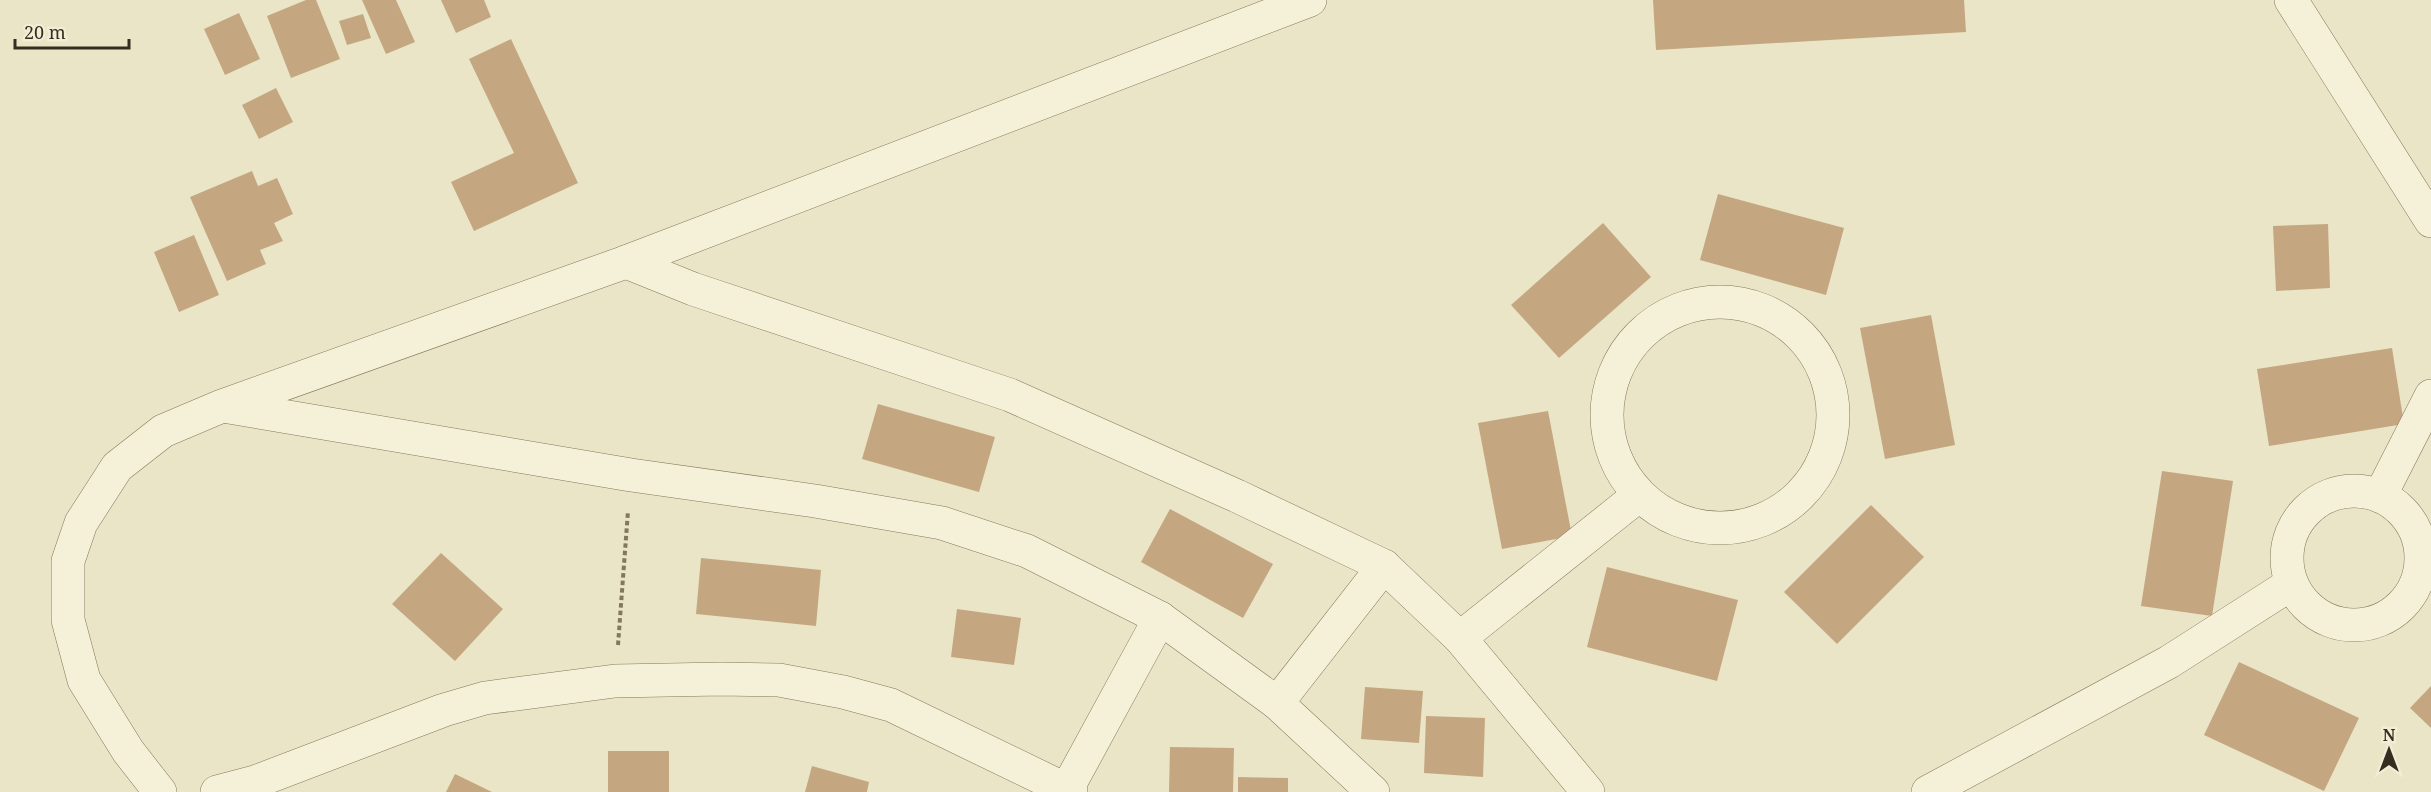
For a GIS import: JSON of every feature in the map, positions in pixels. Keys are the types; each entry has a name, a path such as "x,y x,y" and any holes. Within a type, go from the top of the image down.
{"street":[{"path":"160,792 128,751 84,680 69,620 68,561 81,523 117,467 163,431 222,406 626,262 1310,0"},
{"path":"2291,0 2431,221"},
{"path":"626,262 693,290 1010,395 1236,496 1384,566 1460,638 1588,792"},
{"path":"1720,301 1764,310 1801,334 1826,372 1835,416 1826,459 1801,496 1764,521 1720,530 1675,521 1638,496 1613,459 1604,416 1613,372 1638,334 1675,310 1720,301"},
{"path":"2380,496 2431,396"},
{"path":"222,406 631,475 815,501 942,523 1027,551 1160,618 1277,703 1373,792"},
{"path":"2354,491 2380,496 2402,510 2417,532 2422,558 2417,584 2402,606 2380,621 2354,626 2328,621 2306,606 2291,584 2286,558 2291,532 2306,510 2328,496 2354,491"},
{"path":"1460,638 1638,496"},
{"path":"1277,703 1384,566"},
{"path":"1928,792 2169,662 2291,584"},
{"path":"217,792 255,782 444,710 484,698 615,681 778,680 843,692 891,705 1069,790 1160,618"}],"path":[{"path":"615,681 631,475"}],"building":[{"path":"306,0 316,0 340,59 291,78 267,16"},
{"path":"362,0 396,0 415,42 386,54"},
{"path":"441,0 484,0 491,17 456,33"},
{"path":"1653,0 1964,0 1966,32 1656,50"},
{"path":"239,13 260,59 225,75 204,29"},
{"path":"363,14 371,38 347,45 339,21"},
{"path":"511,39 578,183 474,231 451,182 514,153 469,59"},
{"path":"276,88 293,122 259,139 242,105"},
{"path":"252,171 258,186 277,178 293,214 274,223 283,241 260,250 266,264 227,281 190,197"},
{"path":"1718,194 1844,228 1826,295 1700,260"},
{"path":"1603,223 1651,277 1559,358 1511,305"},
{"path":"2328,224 2330,288 2276,291 2273,226"},
{"path":"194,235 219,295 179,312 154,252"},
{"path":"1931,315 1955,445 1885,459 1860,328"},
{"path":"2392,348 2404,424 2269,446 2257,369"},
{"path":"878,404 995,437 979,492 862,459"},
{"path":"1548,411 1572,536 1502,549 1478,423"},
{"path":"2162,471 2233,481 2212,616 2141,606"},
{"path":"1871,505 1924,557 1837,644 1784,592"},
{"path":"1170,509 1273,564 1243,618 1141,562"},
{"path":"441,553 503,609 455,661 392,604"},
{"path":"701,558 821,570 816,626 696,614"},
{"path":"1607,567 1738,600 1717,681 1587,647"},
{"path":"957,609 1021,618 1014,665 951,657"},
{"path":"2239,662 2359,718 2324,791 2204,735"},
{"path":"2431,686 2431,728 2410,708"},
{"path":"1365,687 1423,691 1419,743 1361,739"},
{"path":"1426,716 1485,718 1483,777 1424,773"},
{"path":"1170,747 1234,748 1233,792 1169,792"},
{"path":"608,751 669,751 669,792 608,792"},
{"path":"812,766 869,782 867,792 805,792"},
{"path":"455,774 492,792 446,792"},
{"path":"1238,777 1288,778 1288,792 1238,792"}]}
